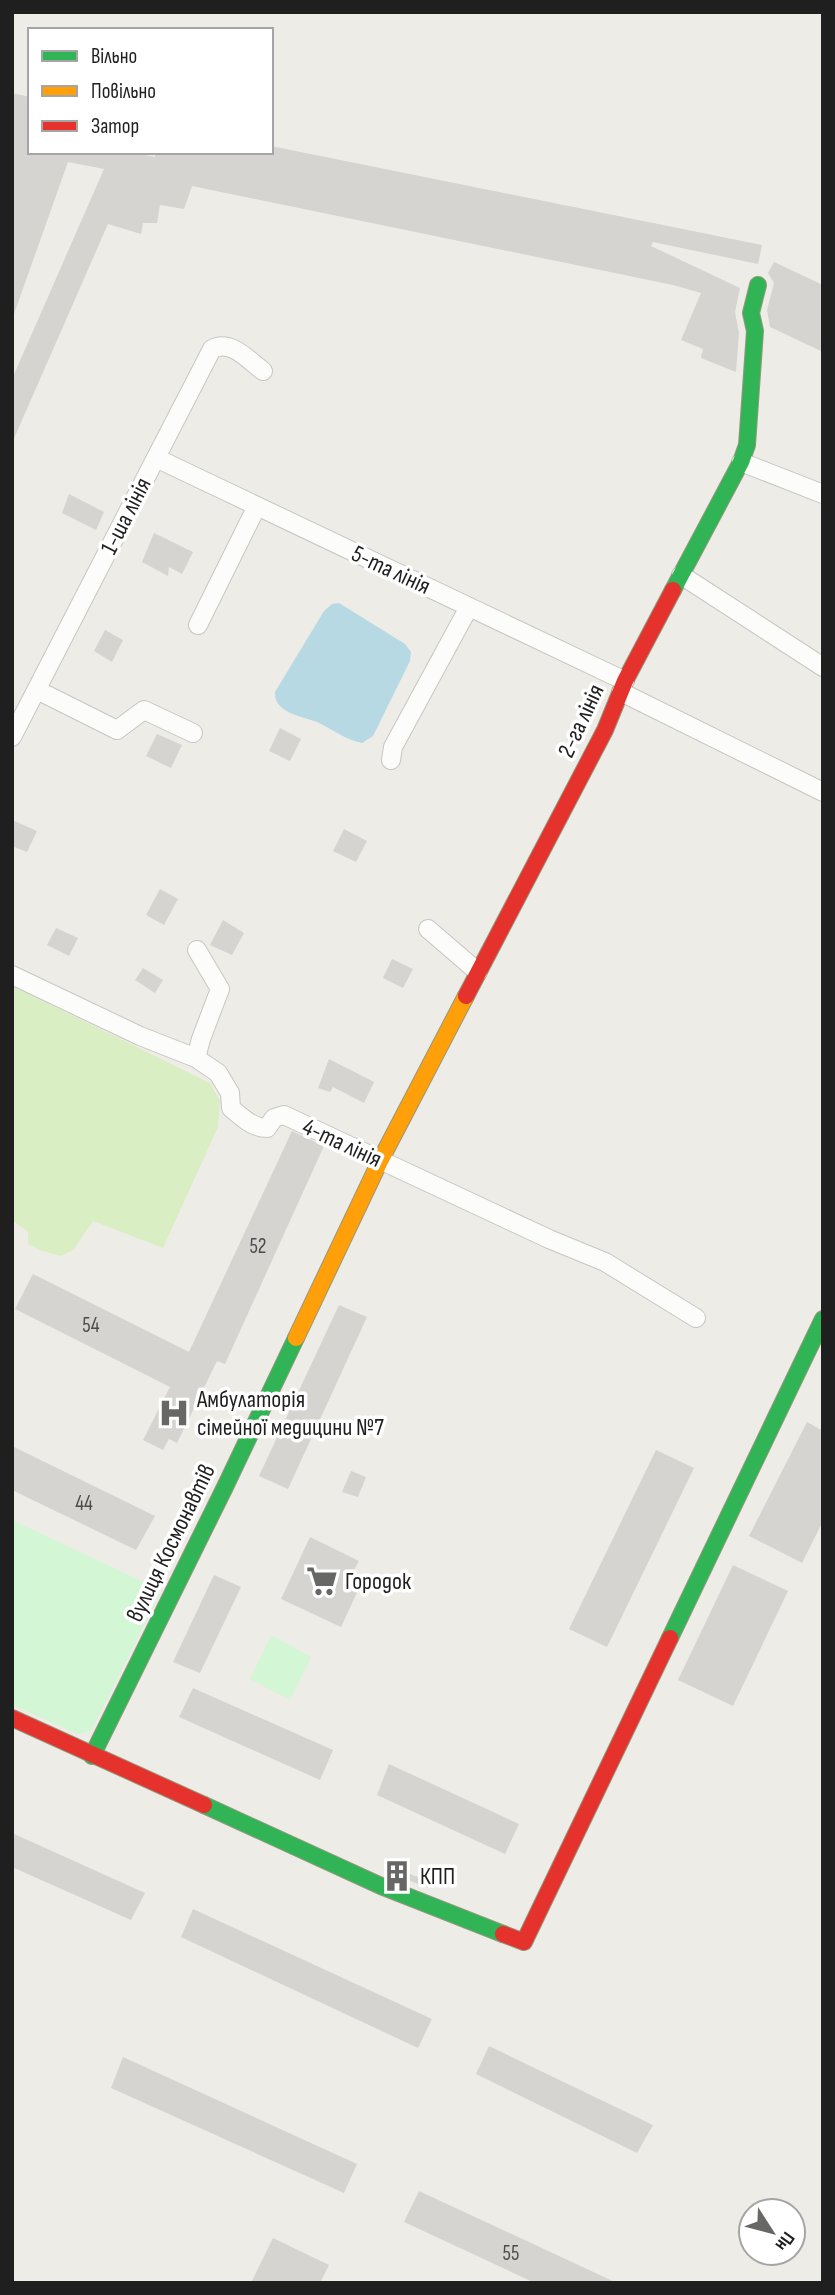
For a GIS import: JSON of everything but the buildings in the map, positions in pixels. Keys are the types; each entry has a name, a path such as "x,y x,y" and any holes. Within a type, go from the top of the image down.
{"street":[{"name":"2-га лінія","path":"380,1161 605,730 623,686 741,462 747,445 755,331 750,310 758,285"},
{"name":"1-ша лінія","path":"12,737 212,349 229,345 263,371"},
{"name":"5-та лінія","path":"156,458 469,607 823,792"},
{"path":"741,462 823,494"},
{"path":"198,625 257,506"},
{"path":"681,575 823,667"},
{"path":"391,760 393,747 469,607"},
{"path":"37,690 117,730 144,710 193,733"},
{"path":"428,929 478,972"},
{"path":"196,1058 220,989 197,950"},
{"name":"4-та лінія","path":"12,975 140,1037 196,1058 218,1073 230,1093 231,1108 242,1119 267,1128 274,1118 284,1115 549,1239 605,1262 696,1318"},
{"name":"вулиця Космонавтів","path":"92,1756 225,1487 380,1161"},
{"path":"12,1718 381,1886 524,1942 823,1319"}],"green space":[{"path":"12,986 210,1083 220,1101 218,1127 163,1248 93,1221 73,1250 61,1256 28,1244 28,1232 12,1220"},
{"path":"12,1520 154,1587 160,1594 91,1731 78,1734 12,1705"},
{"path":"271,1635 311,1657 290,1700 250,1679"}],"water":[{"path":"339,603 405,644 411,652 410,661 373,736 362,743 285,710 275,696 324,611 332,604"}],"traffic: fast":[{"path":"673,590 741,462 747,445 755,331 751,313 758,285"},
{"path":"670,1638 823,1319"},
{"path":"92,1756 296,1338"},
{"path":"204,1805 381,1886 503,1934"}],"traffic: slow":[{"path":"296,1338 380,1161 466,996"}],"traffic: jam":[{"path":"466,996 605,730 625,681 673,590"},
{"path":"503,1934 524,1942 670,1638"},
{"path":"12,1718 204,1805"}],"place":[{"name":"Амбулаторія сімейної медицини №7","path":"174,1413"},
{"name":"Городок","path":"322,1581"},
{"name":"КПП","path":"397,1876"}]}
